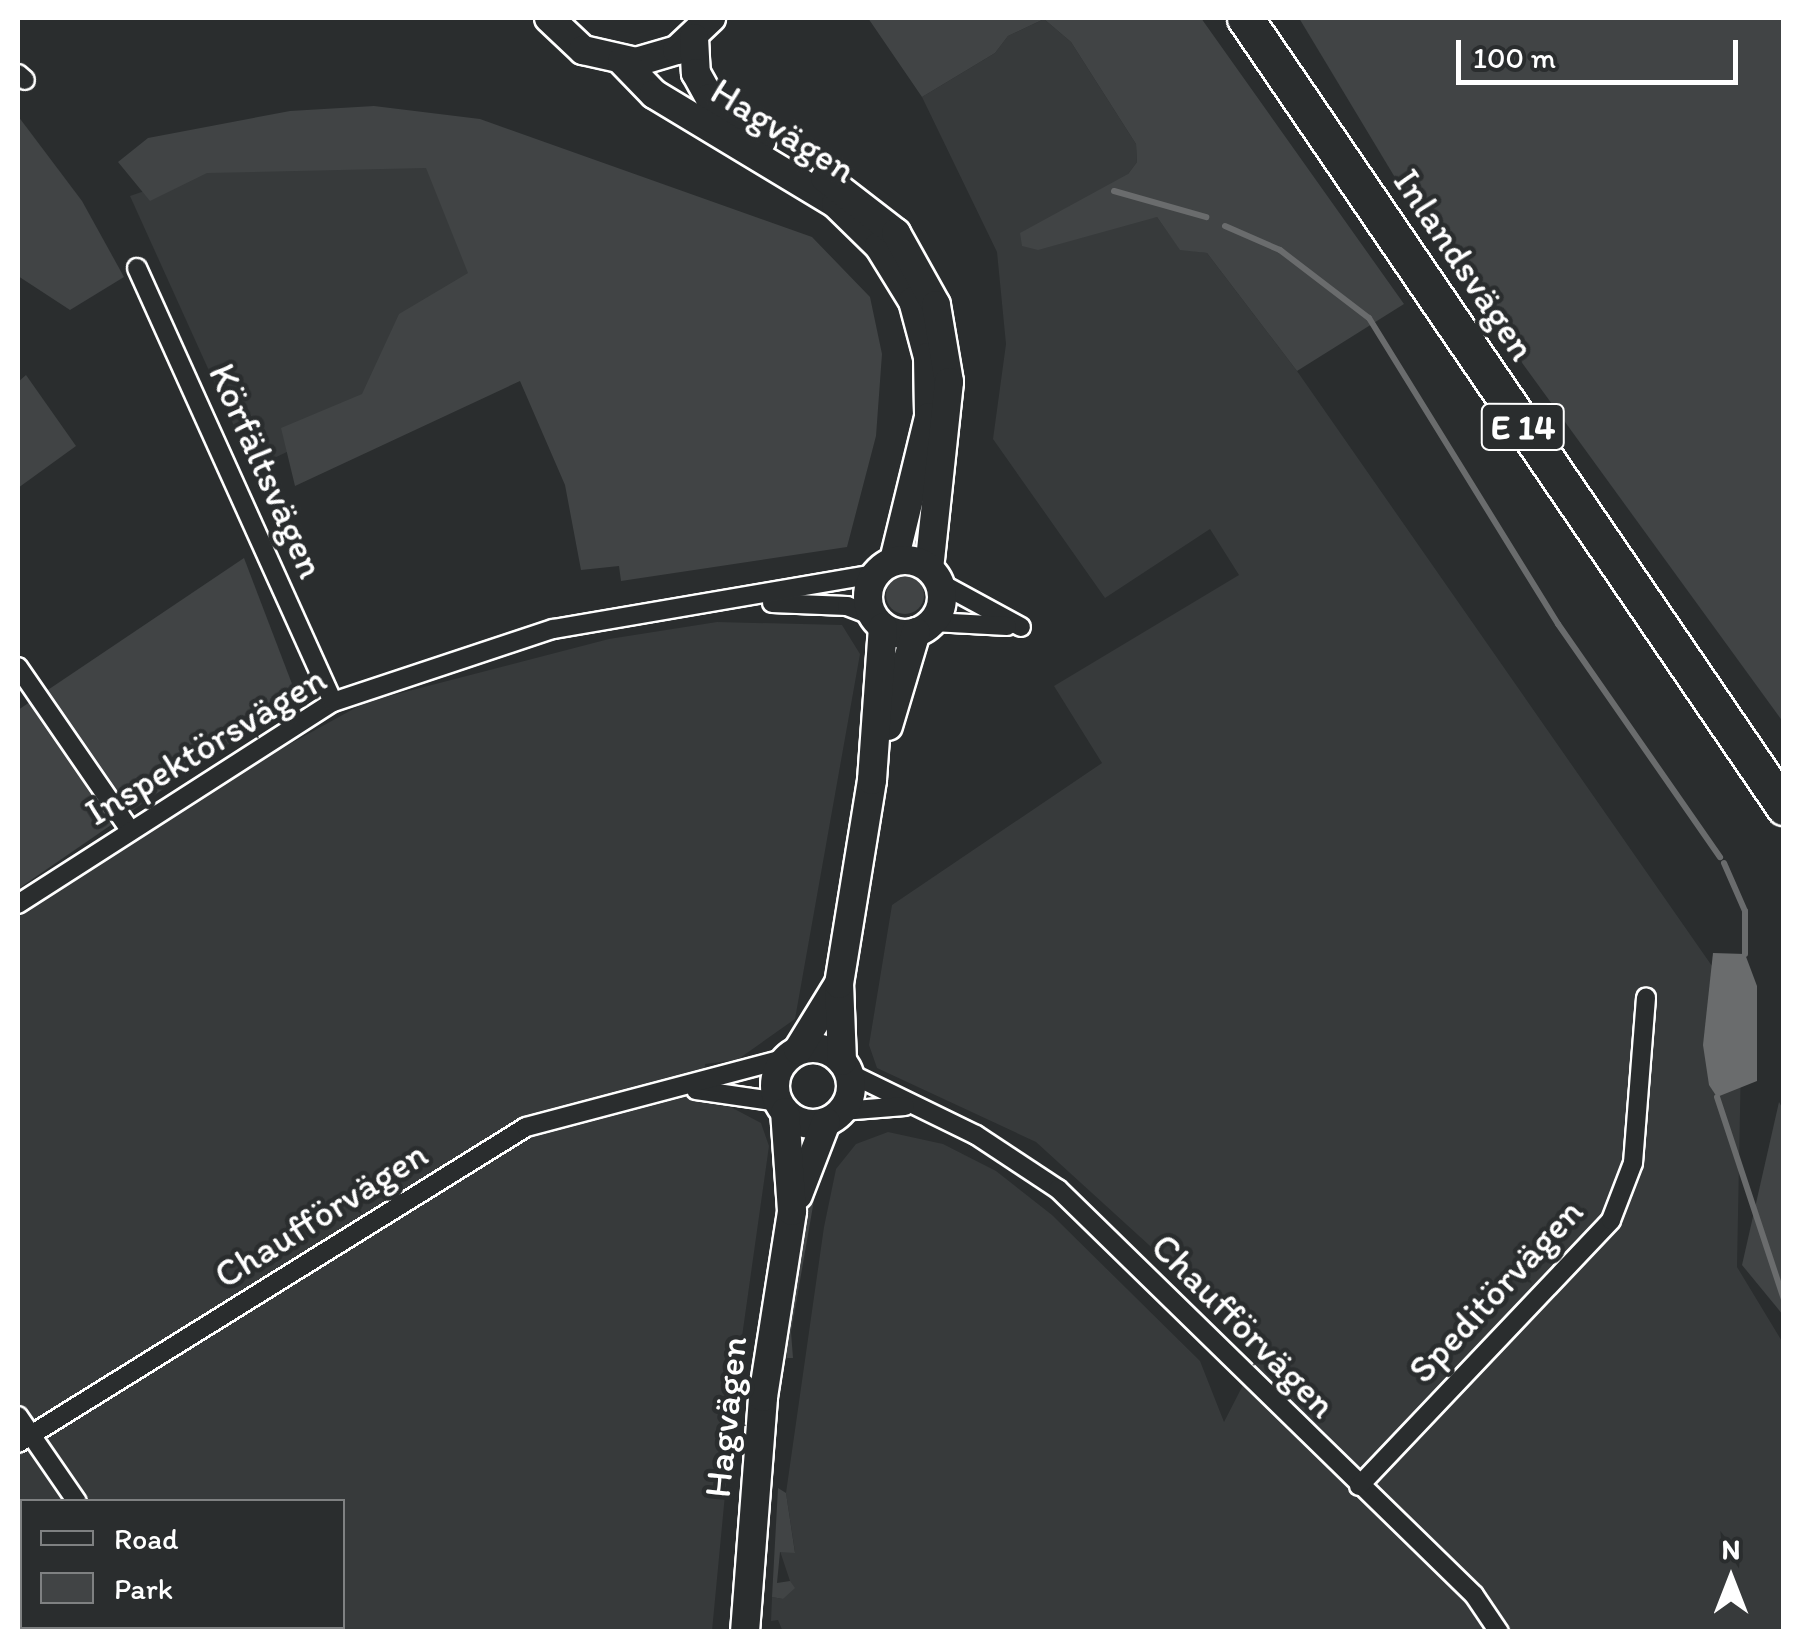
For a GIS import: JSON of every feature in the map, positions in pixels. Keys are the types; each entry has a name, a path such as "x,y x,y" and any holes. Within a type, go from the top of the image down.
{"highway":[{"name":"Inlandsvägen","path":"1262,29 1784,780"},
{"name":"Inlandsvägen","path":"1262,29 1784,808"}],"street":[{"path":"549,18 583,50 622,62 657,58 702,28"},
{"name":"Hagvägen","path":"702,28 696,73 710,98 737,126 859,199 884,222 936,305 949,382 935,576"},
{"name":"Hagvägen","path":"622,62 654,94 836,204 879,246 913,301 928,357 929,417 884,568"},
{"name":"Körfältsvägen","path":"137,268 333,702"},
{"path":"839,984 775,1082 782,1107 806,1124 834,1117 851,1094 845,1067 839,984 872,780 878,622 867,598 884,568 935,576 1022,627 924,627 878,622"},
{"name":"Inspektörsvägen","path":"18,904 128,827 333,702 553,629 731,601 884,568"},
{"path":"872,780 924,627 941,608 935,576"},
{"name":"Inspektörsvägen","path":"731,601 847,606 878,622"},
{"path":"18,667 128,827"},
{"name":"Speditörvägen","path":"1359,1486 1611,1220 1632,1163 1646,998"},
{"path":"793,1054 825,1049 845,1067"},
{"name":"Chaufförvägen","path":"24,1440 526,1127 680,1089 793,1054"},
{"name":"Chaufförvägen","path":"845,1067 911,1106 991,1143 1058,1189 1474,1595 1499,1632"},
{"name":"Chaufförvägen","path":"680,1089 782,1107"},
{"name":"Chaufförvägen","path":"834,1117 911,1106"},
{"name":"Hagvägen","path":"744,1632 763,1397 792,1211 782,1107"},
{"name":"Hagvägen","path":"792,1211 834,1117"},
{"path":"18,1416 24,1440 74,1499"}],"shaded area":[{"path":"1044,19 1071,42 1136,144 1137,162 1128,174 1137,218 1157,217 1180,249 1207,253 1297,371 1742,1009 1737,1267 1783,1343 1783,1631 783,1632 778,1620 771,1621 772,1597 783,1599 790,1581 780,1551 795,1552 786,1493 824,1227 836,1169 856,1144 888,1132 943,1144 996,1171 1052,1215 1200,1361 1224,1422 1262,1348 1036,1142 877,1068 869,1045 892,905 1102,763 1054,686 1239,575 1210,529 1105,598 993,439 1006,344 997,252 922,97 995,53 1008,36"},
{"path":"448,142 518,343 253,468 130,196 208,169"},
{"path":"717,622 842,625 860,654 795,1019 737,1060 705,1064 708,1095 761,1123 769,1146 736,1379 712,1631 18,1631 18,917 192,798 366,702 609,639"},
{"path":"1713,953 1745,954 1757,986 1757,1081 1717,1097 1709,1085 1703,1045"}],"green space":[{"path":"868,18 1201,18 1404,304 1297,371 1207,253 1180,250 1157,217 1038,250 1022,246 1020,233 1128,174 1137,162 1136,144 1071,42 1044,19 1008,36 995,53 922,97"},
{"path":"1299,18 1783,18 1783,722 1432,239"},
{"path":"374,106 480,119 812,237 870,297 882,354 876,436 847,547 621,581 619,566 581,570 565,485 520,381 295,486 281,428 362,394 399,314 468,273 426,168 207,173 150,201 118,162 148,138 290,111"},
{"path":"18,116 82,201 124,277 70,310 18,276"},
{"path":"26,375 76,446 18,488 18,382"},
{"path":"244,558 297,697 18,889 18,710"},
{"path":"905,576 918,582 924,595 918,608 905,614 892,608 886,595 892,582"},
{"path":"1779,1102 1784,1111 1783,1315 1742,1265"},
{"path":"817,1183 791,1332 793,1358 787,1358 783,1342 805,1202"},
{"path":"778,1488 786,1493 795,1553 780,1552 777,1583 790,1581 795,1588 783,1599 772,1597"}],"waterway":[{"path":"1114,191 1206,217"},
{"path":"1225,226 1280,250 1369,318 1558,624 1720,857"},
{"path":"1724,863 1745,911 1745,954"},
{"path":"1717,1097 1784,1300"}]}
